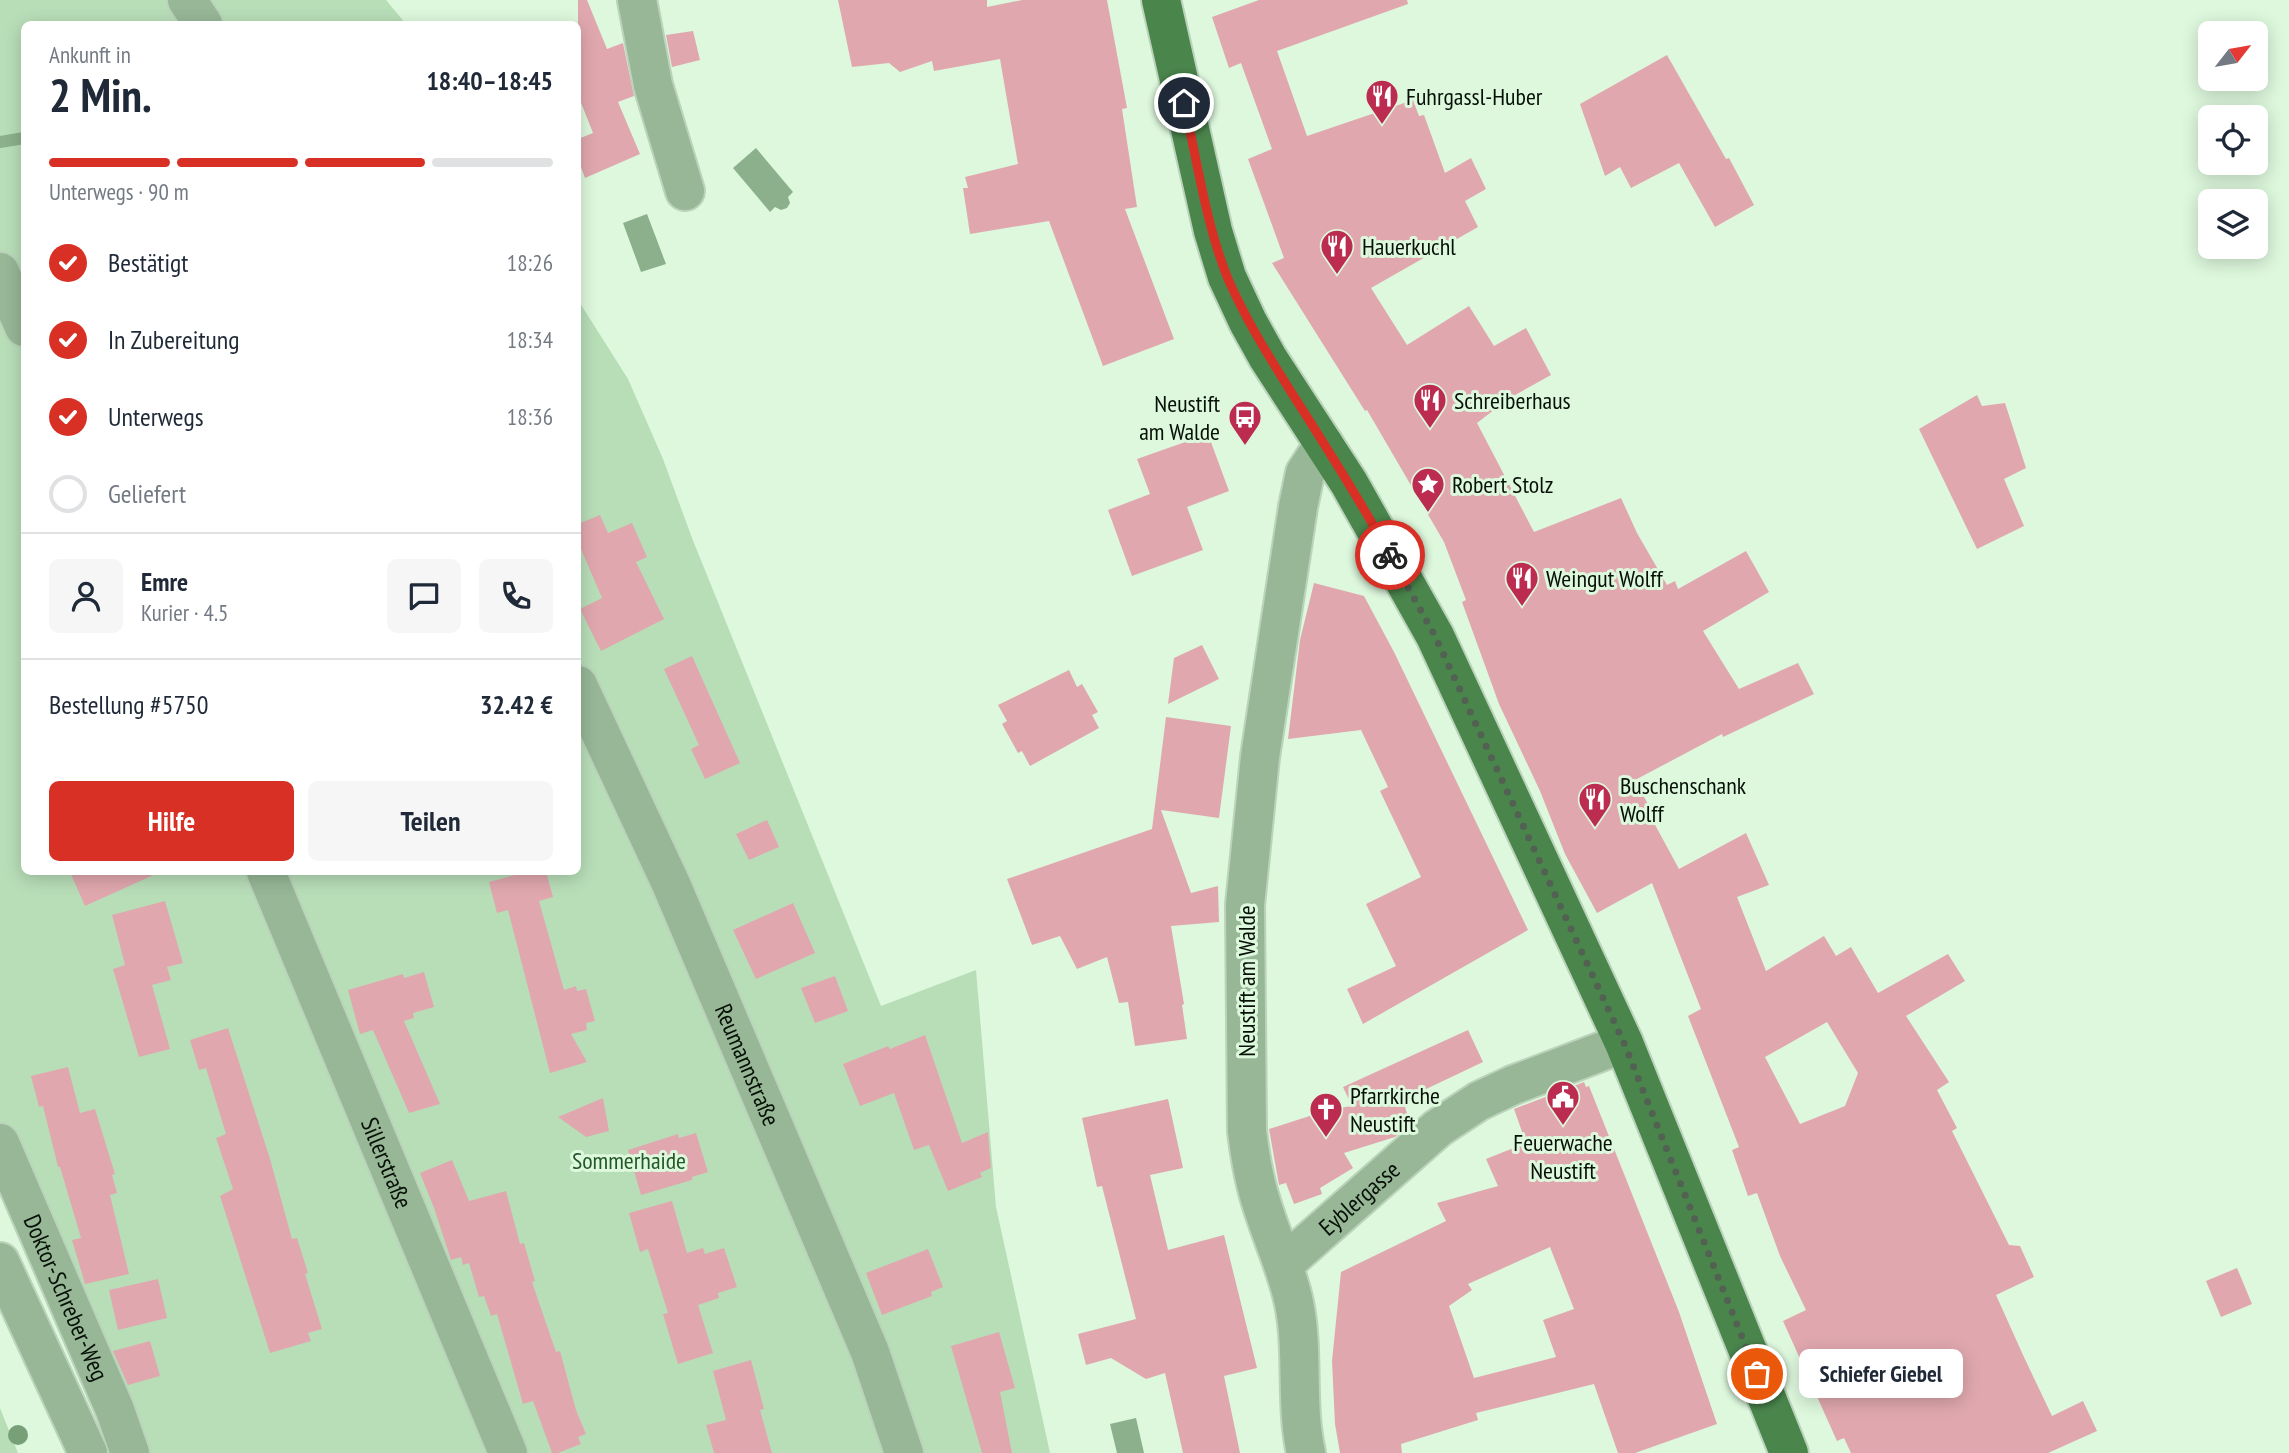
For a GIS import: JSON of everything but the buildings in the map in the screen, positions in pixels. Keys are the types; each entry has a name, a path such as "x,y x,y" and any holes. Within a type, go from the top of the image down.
{"main road":[{"path":"1161,0 1213,231 1227,276 1268,358 1363,507 1435,636 1624,1043 1789,1453"}],"street":[{"path":"187,0 201,21"},
{"path":"637,0 653,85 685,191"},
{"path":"0,272 21,320"},
{"name":"Neustift am Walde","path":"1306,1453 1299,1397 1299,1352 1294,1304 1284,1264 1261,1205 1250,1161 1247,1131 1245,905 1260,757 1298,507 1305,473 1324,444"},
{"name":"Reumannstraße","path":"581,691 671,884 870,1352 904,1453"},
{"name":"Sillerstraße","path":"267,875 508,1453"},
{"name":"Eyblergasse","path":"1284,1264 1438,1128 1479,1101 1513,1085 1624,1043"},
{"name":"Doktor-Schreber-Weg","path":"0,1143 115,1410 130,1453"},
{"path":"0,1262 88,1453"}],"green space":[{"name":"Sommerhaide","path":"0,0 386,0 404,21 21,21 21,875 581,875 581,305 628,379 663,459 692,538 881,1006 976,970 996,1207 1050,1453 125,1453 0,1162"},
{"path":"0,1408 18,1453 0,1453"}],"shaded area":[{"path":"756,148 793,192 788,197 790,203 787,208 781,210 775,207 770,212 733,168"},
{"path":"647,214 666,264 641,272 623,223"},
{"path":"1136,1418 1144,1453 1117,1453 1110,1424"}],"waterway":[{"path":"0,142 21,138"}],"way so far":[{"path":"1390,555 1435,636 1624,1043 1757,1374"}],"place":[{"name":"Fuhrgassl-Huber","path":"1382,126"},
{"name":"Hauerkuchl","path":"1337,276"},
{"name":"Schreiberhaus","path":"1430,430"},
{"name":"Neustift am Walde","path":"1245,447"},
{"name":"Robert Stolz","path":"1428,514"},
{"name":"Weingut Wolff","path":"1522,608"},
{"name":"Buschenschank Wolff","path":"1595,829"},
{"name":"Feuerwache Neustift","path":"1563,1127"},
{"name":"Pfarrkirche Neustift","path":"1326,1139"},
{"name":"Schiefer Giebel","path":"1757,1374"}],"route":[{"path":"1184,103 1213,231 1227,276 1268,358 1349,483 1390,555"}]}
